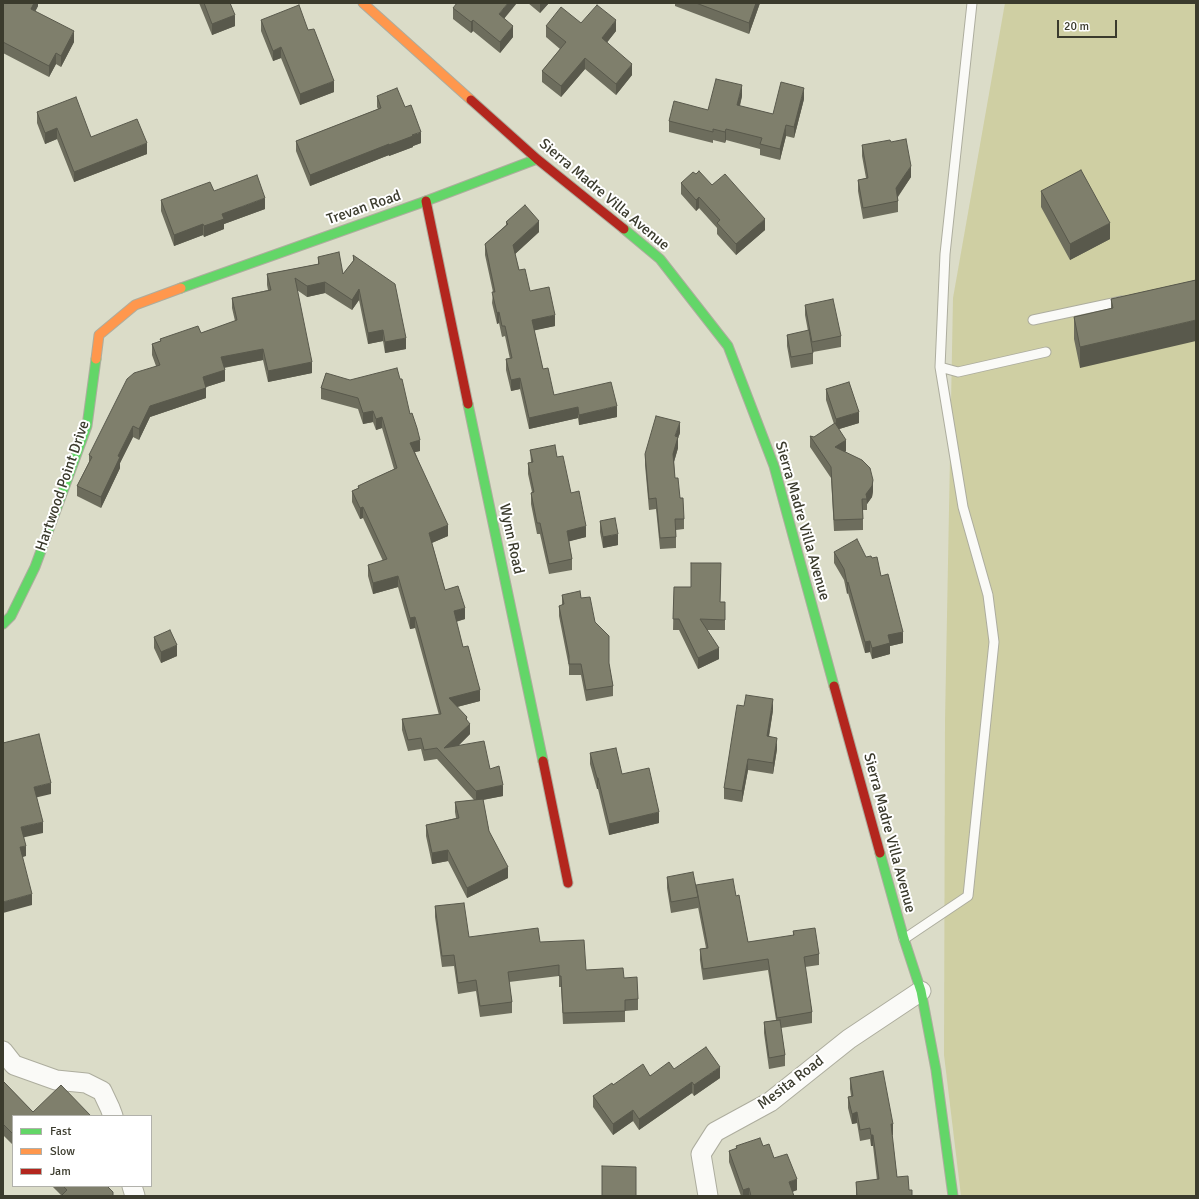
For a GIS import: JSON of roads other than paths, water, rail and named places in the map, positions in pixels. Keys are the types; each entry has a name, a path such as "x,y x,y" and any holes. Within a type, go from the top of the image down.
{"street":[{"name":"Sierra Madre Villa Avenue","path":"363,3 537,159 660,259 728,346 774,466 904,940 921,991 936,1070 953,1196"},
{"name":"Trevan Road","path":"199,281 426,201 537,159"},
{"name":"Wynn Road","path":"426,201 568,883"},
{"name":"Hartwood Point Drive","path":"3,624 11,616 35,567 87,426 99,335 135,305 199,281"},
{"name":"Mesita Road","path":"708,1196 701,1154 715,1132 770,1102 848,1039 921,991"},
{"path":"3,1051 14,1065 56,1080 86,1083 102,1091 113,1115"}],"lane":[{"path":"904,940 968,896 994,642 988,595 963,507 940,366 945,254 972,3"},
{"path":"1033,320 1134,298"},
{"path":"940,366 958,372 1046,352"}]}
